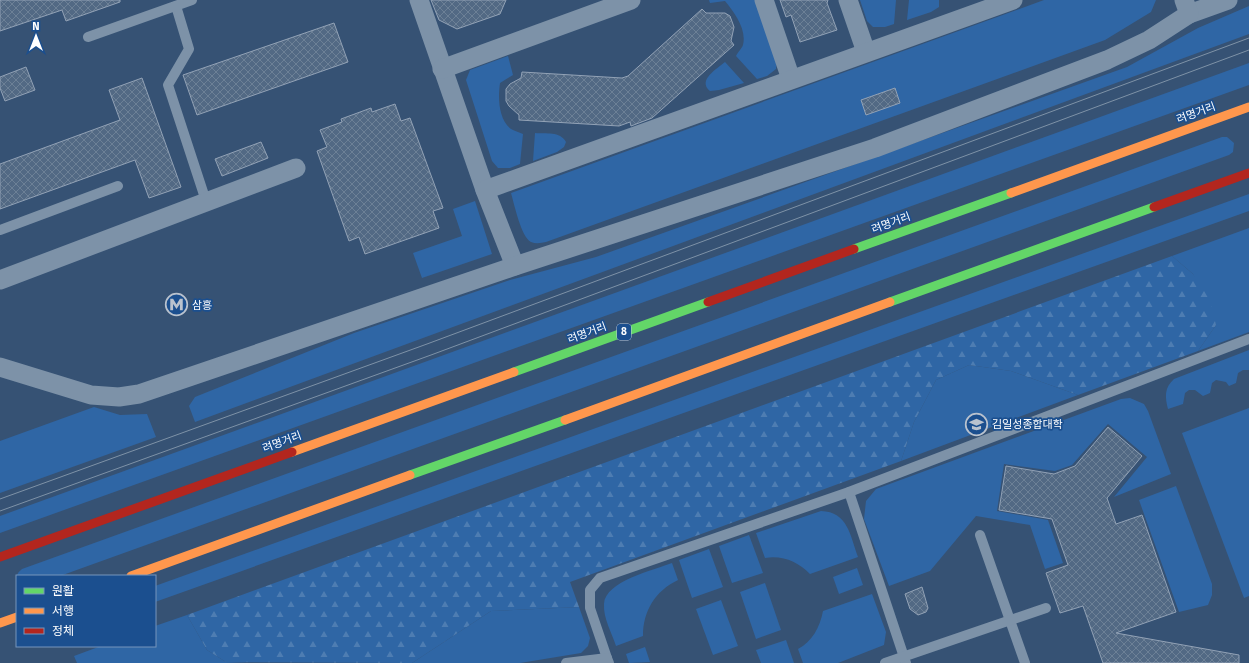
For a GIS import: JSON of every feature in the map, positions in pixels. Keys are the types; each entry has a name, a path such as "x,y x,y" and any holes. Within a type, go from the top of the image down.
{"highway":[{"name":"려명거리","path":"0,556 1249,107"},
{"path":"134,575 1249,173"},
{"path":"0,623 16,617"}],"street":[{"path":"419,0 485,190 515,266"},
{"path":"442,69 631,0"},
{"path":"764,0 791,79"},
{"path":"848,0 866,52"},
{"path":"485,190 1013,0"},
{"path":"0,367 91,395 119,397 139,394 515,266 874,148 1107,60 1149,40 1186,7 1228,0"},
{"path":"0,280 296,168"}],"lane":[{"path":"88,37 192,0"},
{"path":"176,6 189,49 168,85 206,201"},
{"path":"0,230 118,186"},
{"path":"566,663 608,660 590,608 590,590 600,578 849,492 1249,339"},
{"path":"849,492 905,660"},
{"path":"980,535 1025,663"},
{"path":"885,663 905,660 1046,608"}],"green space":[{"path":"709,0 757,0 777,60 776,69 767,76 757,79 736,56 744,39 736,16 725,1 710,3"},
{"path":"860,0 896,0 894,24 885,27 873,27 867,21"},
{"path":"909,0 939,0 939,7 931,12 907,20"},
{"path":"1044,0 1156,0 1151,12 1105,40 546,242 531,242 524,234 511,193"},
{"path":"1249,6 1249,34 195,422 189,406 195,397 354,333 510,280 596,257 1127,67 1198,28"},
{"path":"508,56 513,75 500,83 499,95 501,114 507,125 512,130 523,134 520,164 510,168 498,168 492,161 466,80 470,70"},
{"path":"725,62 744,83 710,91 706,83 707,79 713,71"},
{"path":"1249,63 1249,85 0,533 0,516"},
{"path":"535,133 548,133 560,136 566,142 564,147 557,152 533,161"},
{"path":"1222,137 1227,137 1234,143 1233,152 1229,155 63,575 17,575 22,569"},
{"path":"1249,194 1249,211 156,602 156,586"},
{"path":"475,201 492,254 422,278 413,253 462,236 453,209"},
{"path":"1249,228 1249,332 1198,351 1216,325 1193,274 1172,256"},
{"path":"1172,256 1193,274 1210,298 1216,325 1198,351 1078,395 1011,371 969,365 936,380 914,422 901,461 570,582 579,607 491,611 412,663 226,662 207,650 187,615"},
{"path":"1249,350 1249,370 1243,370 1238,373 1236,383 1229,386 1226,382 1216,380 1212,383 1210,393 1203,396 1195,390 1189,390 1185,393 1183,404 1168,409 1166,393 1168,386 1174,379"},
{"path":"969,365 1011,371 1078,395 901,461 914,422 936,380"},
{"path":"1130,398 1144,404 1148,411 1171,474 1114,497 1147,457 1108,424 1072,465 1055,471 1004,464 997,511 1048,520 1063,563 1045,569 1030,525 976,516 930,571 889,586 864,519 866,501 876,489 1121,399"},
{"path":"94,407 120,415 147,414 156,437 0,493 0,441"},
{"path":"1249,408 1249,596 1244,598 1182,433"},
{"path":"1176,486 1212,584 1212,595 1208,605 1179,612 1139,500"},
{"path":"821,511 830,512 837,516 847,526 858,557 810,574 790,560 772,557 765,558 756,533"},
{"path":"749,535 763,573 732,583 719,546"},
{"path":"709,549 723,587 692,598 679,560"},
{"path":"672,563 678,580 663,590 652,603 645,618 643,636 616,646 605,615 604,604 606,596 621,583 643,573"},
{"path":"857,568 863,585 839,594 833,577"},
{"path":"765,583 781,630 756,639 740,592"},
{"path":"872,594 886,632 884,645 838,663 803,663 798,649 803,646 815,633 820,623 823,611"},
{"path":"721,600 738,646 713,655 696,609"},
{"path":"579,607 590,638 588,646 581,653 520,663 412,663 491,611"},
{"path":"187,615 207,650 226,662 252,663 77,663 74,656 98,647 156,647 156,626"},
{"path":"786,640 794,663 761,663 756,650"},
{"path":"645,647 650,662 629,663 626,654"}],"building":[{"path":"0,0 120,0 120,2 66,21 62,10 0,31"},
{"path":"431,0 506,0 500,14 457,29 439,20"},
{"path":"780,0 828,0 827,3 837,30 800,42 791,15 786,17"},
{"path":"702,9 706,13 725,13 730,16 734,27 731,41 734,45 652,118 631,126 630,122 619,126 519,120 519,115 509,106 506,101 506,89 510,84 521,78 522,72 622,78 628,76"},
{"path":"334,23 348,62 197,115 183,75"},
{"path":"26,67 35,90 5,101 0,88 0,77"},
{"path":"142,78 181,187 149,198 135,160 0,209 0,164 120,120 109,90"},
{"path":"895,88 900,103 866,115 861,100"},
{"path":"395,104 401,121 410,118 443,208 433,211 439,228 365,254 359,237 349,241 317,151 327,147 320,130 342,122 341,119 371,108 372,112"},
{"path":"261,142 268,158 222,176 215,159"},
{"path":"1108,427 1142,456 1107,498 1116,524 1142,515 1176,612 1116,633 1239,655 1239,663 1103,663 1083,606 1060,613 1046,573 1068,565 1052,519 999,510 1006,466 1054,474 1075,466"},
{"path":"922,587 928,608 926,612 918,615 910,609 905,594"}],"tram line":[{"path":"0,499 427,344 1249,38"},
{"path":"0,511 431,355 1249,50"}],"traffic: fast":[{"path":"854,249 1011,193"},
{"path":"890,302 1154,207"},
{"path":"514,372 708,302"},
{"path":"410,475 565,420"}],"traffic: slow":[{"path":"1011,193 1249,107"},
{"path":"565,420 890,302"},
{"path":"292,452 514,372"},
{"path":"134,575 410,475"},
{"path":"0,623 16,617"}],"traffic: jam":[{"path":"1154,207 1249,173"},
{"path":"708,302 854,249"},
{"path":"0,557 292,452"}],"place":[{"name":"삼흥","path":"176,305"},
{"name":"김일성종합대학","path":"976,424"}]}
